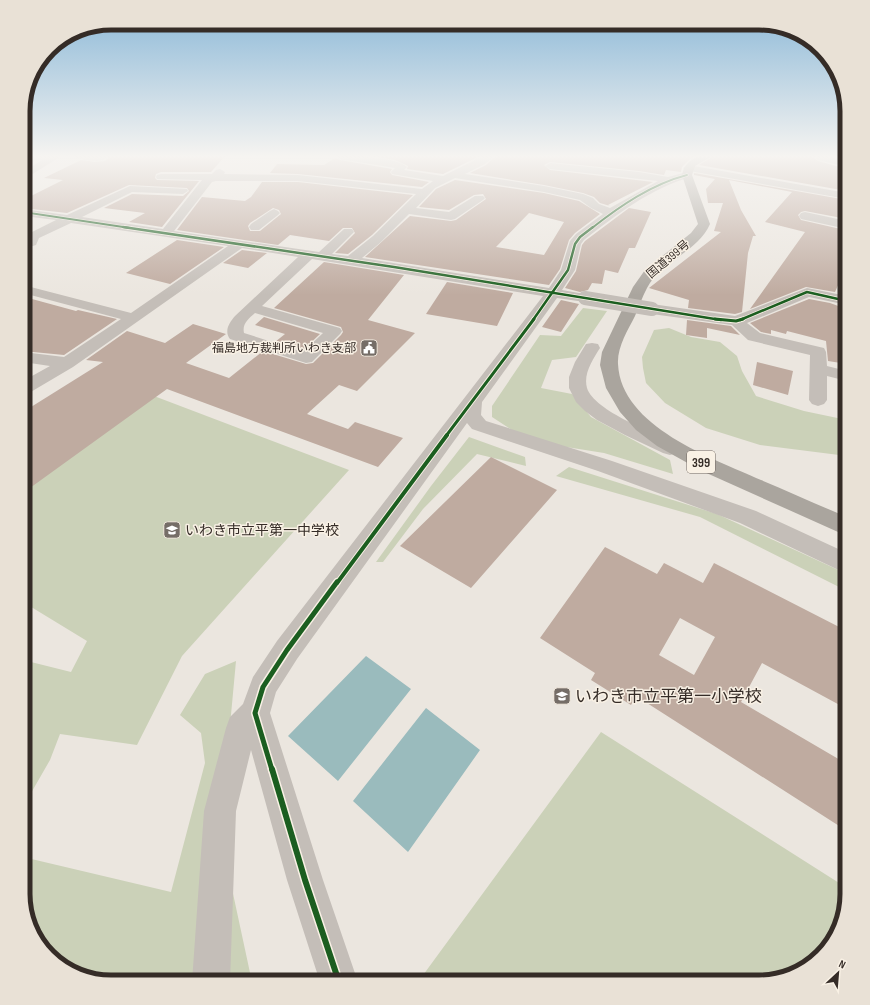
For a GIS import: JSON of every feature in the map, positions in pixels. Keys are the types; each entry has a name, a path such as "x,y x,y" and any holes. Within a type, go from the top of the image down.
{"highway":[{"name":"国道399号","path":"697,202 704,223 701,232 660,264 645,279 613,346 609,364 615,388 622,402 632,414 663,442 690,457 840,524"}],"street":[{"path":"30,242 34,236 105,202"},
{"path":"166,233 191,202"},
{"path":"350,261 377,239 415,202"},
{"path":"408,210 451,216 473,202"},
{"path":"594,202 595,206 611,213"},
{"path":"211,975 220,811 241,728 255,713 263,687 287,650 553,293 568,270 574,244 580,237 611,213 630,202"},
{"path":"30,213 316,255 736,321 752,316 807,292 840,299"},
{"path":"255,227 274,213"},
{"path":"805,216 840,224"},
{"path":"252,308 334,331 306,358 236,336 235,328 240,319 252,308 316,255 348,232"},
{"path":"30,385 67,364 240,244"},
{"path":"30,291 133,318"},
{"path":"736,321 754,336 818,352 818,400"},
{"path":"592,348 578,375 578,388 588,405 612,421 690,457"},
{"path":"30,358 67,364"},
{"path":"819,369 840,374"},
{"path":"473,400 471,416 479,425 605,466 748,517 840,561"},
{"path":"255,713 305,880 337,975"}],"green space":[{"path":"583,308 607,311 576,357 552,360 541,388 572,394 591,417 670,460 673,474 604,453 560,446 512,430 492,417 492,406 540,335 561,336"},
{"path":"669,328 691,337 720,342 737,356 742,371 756,396 804,411 840,419 840,455 760,445 706,428 665,403 646,383 643,368 642,357 654,330"},
{"name":"いわき市立平第一中学校","path":"154,396 349,470 182,656 137,745 60,734 50,760 30,795 30,662 71,672 87,641 30,606 30,482"},
{"path":"469,437 525,457 526,466 477,454 423,509 383,562 376,562 431,486"},
{"path":"569,467 717,514 840,571 840,587 700,517 556,476"},
{"path":"236,661 220,833 250,975 111,975 85,971 75,967 58,955 50,947 38,930 31,905 30,859 171,892 205,763 201,733 180,715 205,674"},
{"path":"601,732 840,884 839,905 836,920 832,930 820,947 812,955 795,967 785,971 759,975 423,975"}],"water":[{"path":"366,656 411,689 338,781 288,736"},
{"path":"426,708 480,750 408,852 353,801"}],"building":[{"path":"30,202 92,202 67,213 30,209"},
{"path":"116,202 182,202 162,227 129,222 145,213 104,208"},
{"path":"198,202 406,202 372,235 348,254 335,253 355,233 352,228 343,228 329,241 290,235 278,245 177,230","holes":["273,208 279,210 281,214 260,231 250,231 248,226 250,223"]},
{"path":"424,202 462,202 449,210 419,207"},
{"path":"482,202 580,202 600,214 575,233 569,240 560,269 549,285 365,257 410,216 451,221 456,220","holes":["529,213 564,222 544,255 496,247"]},
{"path":"599,202 614,202 608,205 610,206"},
{"path":"738,202 756,236 753,236 748,253 742,312 735,314 688,308 689,300 649,288 721,232 714,231 723,203 708,203"},
{"path":"783,202 840,202 840,218 805,211 798,215 801,220 840,229 840,281 835,292 806,287 750,309 805,232 765,222"},
{"path":"629,208 651,212 635,248 629,248 618,273 605,270 602,284 592,283 588,290 580,292 565,288 576,271 582,245 585,241"},
{"path":"177,240 224,247 170,284 126,273"},
{"path":"242,250 267,253 248,268 223,263"},
{"path":"324,262 404,275 368,320 415,333 357,391 339,385 307,414 348,429 355,422 403,438 378,467 167,389 30,488 30,408 103,362 86,360 127,331 165,343 193,324 226,334 186,363 229,378 263,351 306,364 313,363 343,332 341,327 274,308"},
{"path":"447,282 513,293 497,326 426,314"},
{"path":"32,299 76,311 78,310 117,319 64,355 30,352 30,300"},
{"path":"809,299 840,307 840,363 828,361 826,341 787,331 786,334 771,330 771,334 761,332 750,323"},
{"path":"561,300 579,304 561,332 542,327"},
{"path":"264,317 320,334 303,350 275,342 285,334 255,325"},
{"path":"687,320 731,326 740,335 707,328 707,338 686,335"},
{"path":"757,362 793,371 788,395 753,385"},
{"path":"491,457 557,490 471,588 400,546"},
{"path":"605,547 657,574 664,563 703,583 714,563 840,627 840,705 762,663 741,702 840,760 840,827 636,696 631,705 591,680 595,673 540,638","holes":["680,618 715,637 694,675 659,655"]}],"cycle path":[{"path":"337,975 305,880 255,713 263,687 287,650 553,293 568,270 575,244 580,237 611,213 630,202"},
{"path":"30,213 394,267 722,320 736,321 752,316 807,292 840,299"}],"place":[{"name":"福島地方裁判所いわき支部","path":"369,348"},
{"name":"いわき市立平第一中学校","path":"172,530"},
{"name":"いわき市立平第一小学校","path":"562,696"}]}
